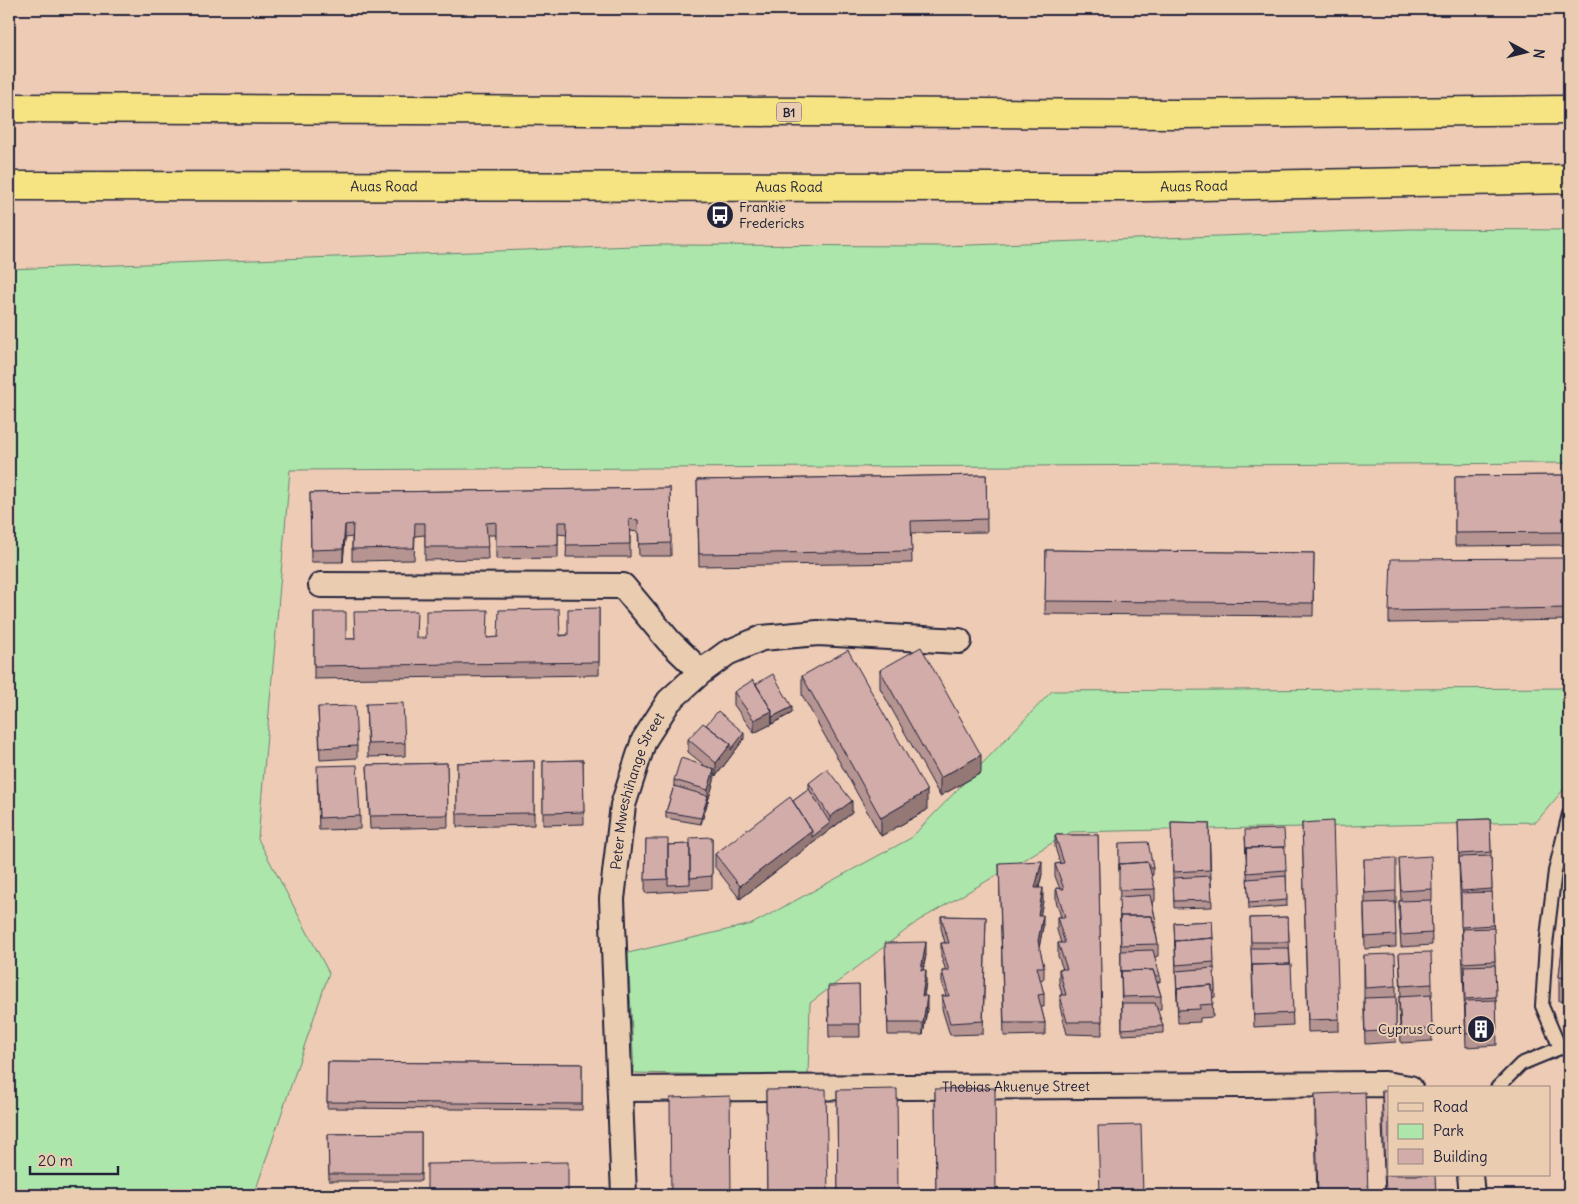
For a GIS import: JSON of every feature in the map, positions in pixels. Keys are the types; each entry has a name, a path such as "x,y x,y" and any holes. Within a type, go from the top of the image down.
{"highway":[{"name":"B1","path":"9,108 1169,114 1569,110"},
{"name":"Auas Road","path":"9,186 1147,187 1569,179"}],"street":[{"path":"321,586 623,586 670,641 701,672"},
{"name":"Peter Mweshihange Street","path":"624,1195 612,899 623,805 644,740 670,701 701,672 727,652 762,638 818,633 959,641"},
{"name":"Thobias Akuenye Street","path":"621,1089 1385,1084 1398,1086"},
{"path":"1470,1176 1472,1195"}],"lane":[{"path":"1499,1086 1521,1064 1565,1049 1542,1006 1546,945 1555,871 1569,814"}],"green space":[{"path":"1411,229 1569,230 1569,463 290,470 258,839 329,973 254,1195 9,1195 9,269 661,245 943,246"},
{"path":"1569,688 1569,783 1536,822 1071,832 918,921 810,1003 808,1077 634,1073 628,953 752,924 911,838 1052,691"}],"building":[{"path":"986,475 987,519 911,521 912,551 699,554 697,480"},
{"path":"1569,475 1569,532 1455,533 1455,476"},
{"path":"670,488 671,543 639,544 638,520 629,519 630,544 566,545 567,522 558,522 558,545 496,546 496,522 486,523 488,547 425,547 425,523 415,523 414,548 352,549 353,524 345,525 343,549 311,550 310,493"},
{"path":"1046,550 1314,553 1313,603 1045,601"},
{"path":"1569,558 1569,608 1389,611 1391,559"},
{"path":"599,608 599,662 314,666 314,612 346,612 346,639 355,639 354,612 417,611 416,638 426,638 426,611 488,610 487,638 498,637 499,610 559,609 560,636 568,635 568,609"},
{"path":"921,647 981,755 940,778 880,670"},
{"path":"848,650 927,791 881,818 802,676"},
{"path":"773,674 792,707 772,717 772,711 756,684"},
{"path":"753,680 772,711 754,720 734,692"},
{"path":"403,703 405,743 368,744 366,704"},
{"path":"355,706 357,746 320,748 318,707"},
{"path":"718,711 744,733 731,750 731,744 706,725"},
{"path":"703,723 731,744 716,763 688,739"},
{"path":"681,758 714,769 708,790 674,780"},
{"path":"583,760 584,812 543,813 543,761"},
{"path":"534,761 534,813 457,814 457,763"},
{"path":"447,763 448,815 370,816 367,765"},
{"path":"357,765 360,816 319,818 317,766"},
{"path":"827,769 852,801 830,817 809,783"},
{"path":"674,786 708,796 701,818 666,812"},
{"path":"809,789 830,823 812,837 812,831 793,801"},
{"path":"790,797 812,831 740,886 715,854"},
{"path":"1490,819 1491,852 1459,854 1458,820"},
{"path":"1333,821 1339,1019 1308,1020 1302,823"},
{"path":"1171,822 1209,823 1210,870 1173,872"},
{"path":"1284,829 1285,847 1246,848 1246,854 1245,830"},
{"path":"1055,835 1098,835 1102,1022 1067,1022 1060,995 1066,995 1059,969 1067,969 1058,943 1065,943 1057,917 1065,917 1056,888 1064,889 1055,864 1064,863"},
{"path":"712,837 712,876 690,878 690,838"},
{"path":"646,839 668,839 668,879 645,880"},
{"path":"1148,842 1153,868 1150,868 1148,862 1119,864 1119,843"},
{"path":"690,844 690,884 668,885 668,845"},
{"path":"1285,847 1286,870 1247,873 1246,848"},
{"path":"1431,856 1432,889 1401,891 1399,858"},
{"path":"1491,856 1492,889 1461,891 1459,857"},
{"path":"1396,858 1396,891 1365,893 1364,859"},
{"path":"1042,861 1035,888 1043,888 1038,915 1043,915 1038,941 1044,967 1037,967 1044,994 1038,995 1045,1023 1004,1023 999,863"},
{"path":"1148,862 1155,889 1119,890 1119,864"},
{"path":"1210,876 1212,900 1174,901 1173,878"},
{"path":"1286,876 1287,900 1249,903 1247,879"},
{"path":"1569,884 1569,978 1559,977"},
{"path":"1492,892 1493,925 1461,927 1461,893"},
{"path":"1150,895 1156,922 1153,922 1152,916 1120,916 1120,922 1119,897"},
{"path":"1431,900 1432,933 1401,935 1399,901"},
{"path":"1395,902 1396,935 1365,937 1364,903"},
{"path":"941,916 986,917 983,1021 950,1023 942,996 949,996 942,971 949,971 941,943 949,943"},
{"path":"1120,916 1152,916 1158,944 1121,945"},
{"path":"1288,917 1289,942 1251,942 1250,918"},
{"path":"1212,921 1213,938 1175,941 1175,947 1174,923"},
{"path":"1494,928 1495,961 1463,963 1462,929"},
{"path":"1213,938 1214,962 1176,965 1175,941"},
{"path":"926,942 921,970 926,970 922,996 927,996 923,1023 888,1023 885,943"},
{"path":"1251,948 1289,948 1290,964 1252,965 1252,972"},
{"path":"1153,950 1160,976 1155,976 1153,970 1121,971 1121,951"},
{"path":"1431,952 1432,984 1401,986 1399,953"},
{"path":"1395,954 1396,986 1365,988 1364,955"},
{"path":"1291,964 1293,1013 1254,1015 1252,965"},
{"path":"1495,965 1496,997 1465,999 1464,966"},
{"path":"1214,968 1215,991 1212,991 1212,985 1177,988 1177,994 1176,971"},
{"path":"1153,970 1161,996 1122,997 1121,971"},
{"path":"859,985 860,1024 829,1024 828,986"},
{"path":"1212,985 1213,1004 1200,1005 1200,1009 1178,1010 1177,988"},
{"path":"1431,995 1432,1028 1401,1030 1399,997"},
{"path":"1396,997 1396,1030 1365,1032 1364,998"},
{"name":"Cyprus Court","path":"1496,1000 1497,1032 1466,1034 1465,1001"},
{"path":"1122,1003 1155,1003 1163,1026 1122,1029"},
{"path":"328,1062 582,1064 582,1104 327,1102"},
{"path":"995,1088 996,1195 936,1195 935,1089"},
{"path":"826,1089 828,1195 767,1195 766,1090"},
{"path":"897,1089 898,1195 838,1195 837,1090"},
{"path":"1382,1091 1388,1091 1388,1176 1435,1176 1436,1195 1386,1195"},
{"path":"1365,1092 1368,1195 1318,1195 1315,1094"},
{"path":"730,1096 731,1195 671,1195 670,1098"},
{"path":"1141,1125 1143,1195 1100,1195 1098,1126"},
{"path":"421,1133 421,1174 329,1174 328,1134"},
{"path":"568,1162 568,1195 427,1195 427,1164"},
{"path":"329,1193 421,1193 421,1195 329,1195"}],"place":[{"name":"Frankie Fredericks","path":"720,215"},
{"name":"Cyprus Court","path":"1481,1029"}]}
